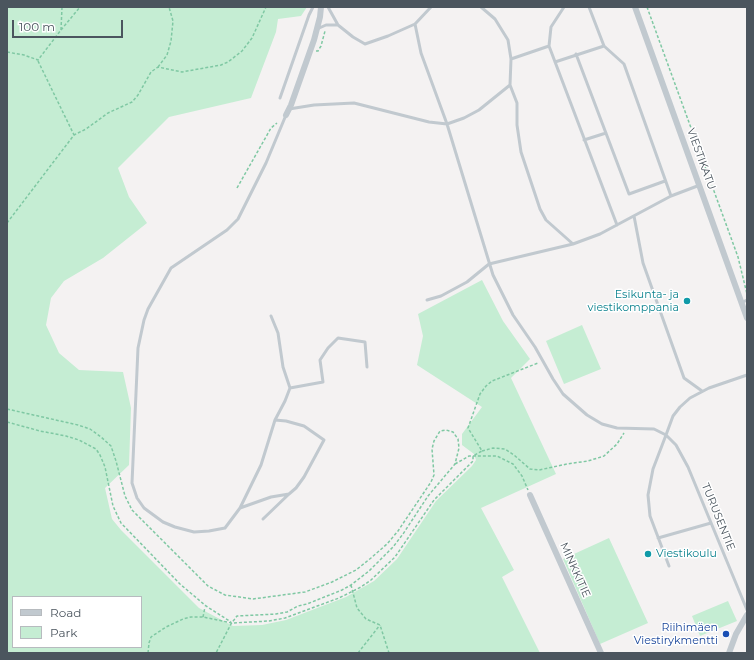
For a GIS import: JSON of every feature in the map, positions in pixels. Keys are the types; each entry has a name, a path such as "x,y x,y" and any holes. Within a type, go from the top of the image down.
{"street":[{"path":"288,112 314,40 321,7"},
{"name":"VIESTIKATU","path":"635,7 744,301 747,318"},
{"name":"MINKKITIE","path":"530,495 600,653"},
{"path":"737,653 729,651 736,634 747,615"}],"lane":[{"path":"280,98 313,7"},
{"path":"328,7 338,24 353,37 365,44 415,24 431,7"},
{"path":"481,7 495,20 508,40 511,59 510,85 517,103 517,125 521,152 540,209 546,220 573,244"},
{"path":"564,7 551,27 549,46 617,225"},
{"path":"589,7 604,46 624,64 671,196"},
{"path":"317,28 326,25 338,24"},
{"path":"415,24 423,59 447,124 489,264 505,301 521,328 535,346 542,361 563,394 587,415 602,424 617,428 654,429 666,435"},
{"path":"511,59 549,46"},
{"path":"555,62 604,46"},
{"path":"576,54 628,194 665,181"},
{"path":"272,316 278,333 283,367 290,388 275,420 261,466 240,508 225,528 209,531 194,532 163,522 144,508 137,498 132,483 138,348 148,309 171,268 227,230 238,219 266,163 288,112 314,105 354,103 429,122 447,124 464,118 479,110 510,85"},
{"path":"584,140 606,133"},
{"path":"427,300 441,296 467,282 489,264 573,244 603,233 671,196 700,185"},
{"path":"634,216 643,263 684,378 702,391"},
{"path":"290,388 323,382 320,360 328,348 338,338 365,342 367,367"},
{"path":"669,566 650,516 648,495 653,469 670,423 676,412 685,402 702,391 747,375"},
{"path":"263,519 296,488 304,477 324,440 304,426 286,421 275,420"},
{"name":"TURUSENTIE","path":"666,435 676,445 684,458 747,610"},
{"path":"240,508 271,497 289,494"},
{"path":"658,538 711,523"}],"path":[{"path":"61,30 62,7"},
{"path":"38,60 80,7"},
{"path":"7,223 74,135 86,129 108,113 132,102 138,95 151,72 158,67 167,55 171,41 173,21 169,7"},
{"path":"158,67 182,72 221,65 228,62 242,51 252,38 266,7"},
{"path":"647,7 738,257 747,294"},
{"path":"7,52 24,55 38,60 74,135"},
{"path":"482,451 468,428 480,394 492,381 542,361"},
{"path":"7,409 78,425 90,429 101,437 111,446 125,496 132,510 208,586 225,596 253,599 305,592 332,582 356,570 387,544 398,531 431,482 434,474 432,449 434,441 440,431 446,430 453,432 458,439 459,448 455,464"},
{"path":"7,422 66,436 79,440 96,449 105,468 113,506 121,523 180,584 206,606 232,623"},
{"path":"473,456 482,451 493,448 505,449 530,469 540,470 588,461 604,456 617,444 623,436 625,429"},
{"path":"216,653 237,616 286,612 342,590 369,571 393,547 428,496 455,464 469,456 498,456 513,464 522,476 530,495"},
{"path":"148,653 151,637 156,633 191,616 232,623 261,622 285,618 352,592 371,580 395,557 434,500 473,461 473,456"},
{"path":"351,585 357,608 366,619 380,625 389,653"},
{"path":"203,617 206,606"},
{"path":"358,653 380,625"}],"green space":[{"path":"7,7 307,7 301,16 278,19 276,32 251,98 169,117 118,168 129,197 147,223 103,258 64,281 51,298 46,325 59,353 79,370 123,372 131,408 129,465 105,488 112,519 121,530 199,608 233,626 262,625 286,620 346,597 374,581 397,559 436,501 472,466 476,460 474,454 462,445 462,434 482,407 417,365 423,336 418,314 482,280 503,321 530,359 511,378 556,474 481,508 514,570 502,577 540,653 7,653"},
{"path":"582,325 601,369 564,384 546,341"},
{"path":"609,538 648,623 600,644 563,559"},
{"path":"728,601 737,621 700,636 692,616"}],"place":[{"name":"Esikunta- ja viestikomppania","path":"687,301"},
{"name":"Viestikoulu","path":"648,554"},
{"name":"Riihimäen Viestirykmentti","path":"726,634"}]}
